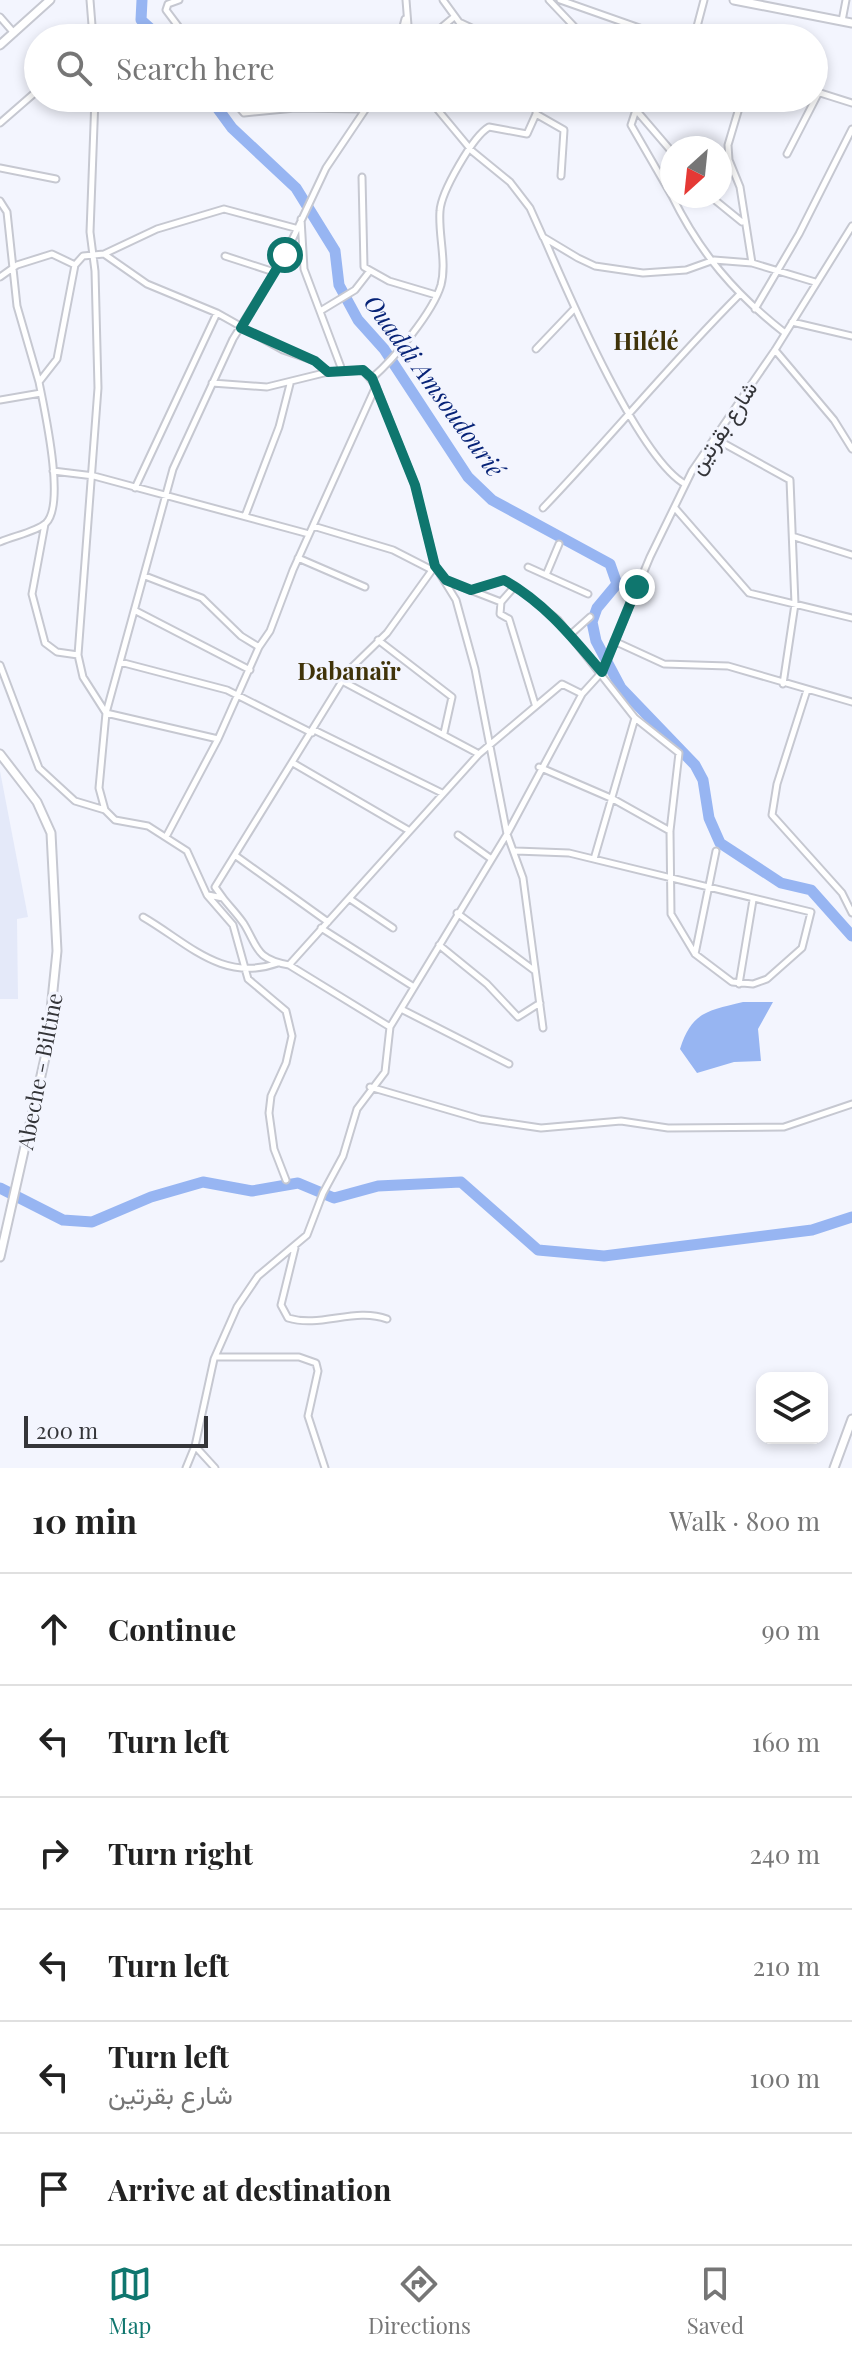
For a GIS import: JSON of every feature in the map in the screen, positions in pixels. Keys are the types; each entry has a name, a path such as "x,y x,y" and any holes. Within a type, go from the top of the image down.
{"main road":[{"path":"0,45 50,0"},
{"path":"734,0 852,23"},
{"name":"Abeche - Biltine","path":"0,754 37,802 51,833 57,951 47,1049 0,1257"},
{"path":"834,1468 852,1419"}],"street":[{"path":"90,0 92,24"},
{"path":"176,24 166,10 168,4 179,0"},
{"path":"406,0 408,24"},
{"path":"443,0 463,24"},
{"path":"549,0 572,24"},
{"path":"560,0 624,24"},
{"path":"698,24 704,0"},
{"path":"842,21 846,0"},
{"path":"404,24 407,10"},
{"path":"0,17 14,33"},
{"path":"446,24 454,17"},
{"path":"828,96 852,103"},
{"path":"0,123 24,102"},
{"path":"95,112 93,253 98,388 94,476 78,655 83,677 106,713 218,739"},
{"path":"105,810 98,774 106,713 173,469 212,383 274,272 300,216 326,168 364,112"},
{"path":"441,112 530,208 575,308 631,414 673,475 686,484"},
{"path":"635,112 631,125 660,175"},
{"path":"638,112 660,138"},
{"path":"738,112 728,145 729,160 740,187 743,223 752,263"},
{"path":"787,154 807,112"},
{"path":"372,378 399,353 437,295 442,280 440,210 471,146 489,127 527,134 536,114 564,130 561,176"},
{"path":"755,309 799,234 852,129"},
{"path":"0,168 56,179"},
{"path":"362,177 364,267 369,272 421,292 437,295"},
{"path":"0,201 7,212 17,306 39,382 53,471 53,508 46,523 32,594 45,643 57,652 78,655"},
{"path":"679,208 710,262 739,295 785,333"},
{"path":"725,208 743,223"},
{"path":"104,254 157,229 224,209 295,228"},
{"path":"300,216 304,269 322,310 342,370"},
{"name":"شارع بقرتين","path":"602,672 686,484 852,226"},
{"path":"543,237 578,258 615,270 666,273 710,262 752,263 815,282"},
{"path":"39,382 57,359 75,265 83,256 93,253 104,254 147,284 217,313 241,328 315,361 328,372"},
{"path":"0,277 34,258 52,254 75,265"},
{"path":"225,256 274,272"},
{"path":"322,310 355,290 369,272"},
{"path":"543,508 631,414 681,352 739,295"},
{"path":"536,349 575,308"},
{"path":"135,488 217,313"},
{"path":"792,322 852,336"},
{"path":"775,350 834,420 852,449"},
{"path":"212,383 247,388 290,384 328,372 363,370 376,386 415,485 434,568"},
{"path":"245,516 279,427 290,384"},
{"path":"167,835 218,739 259,647 284,600 298,558 376,386"},
{"path":"0,400 41,393"},
{"path":"714,438 790,480 795,537 795,604 783,684"},
{"path":"53,471 94,476 165,498 309,534"},
{"path":"675,508 749,593 852,618"},
{"path":"0,542 46,523"},
{"path":"313,526 393,550 434,568 446,580 456,600 491,742 507,834 516,851 543,1028"},
{"path":"795,537 852,555"},
{"path":"546,575 559,544"},
{"path":"298,558 365,587"},
{"path":"528,567 588,594"},
{"path":"278,963 251,944 246,926 215,887 349,670 378,640 434,568"},
{"path":"145,576 202,598 241,636 259,647"},
{"path":"446,580 501,602"},
{"path":"471,590 504,580 546,609 602,672 635,718 679,753 670,831 673,879 671,914 695,954 728,980 739,984 767,979 802,948 812,915 708,887 673,879 569,853 516,851"},
{"path":"515,586 501,602 500,614 509,619 536,705"},
{"path":"136,611 250,670"},
{"path":"570,635 590,617"},
{"path":"378,640 452,697 444,734"},
{"path":"614,641 664,664 728,666 852,702"},
{"path":"120,662 238,696 442,793"},
{"path":"0,665 39,768 75,801 105,810 115,820 148,826 167,835 187,851 207,895 233,925 248,979 286,1011 292,1036 286,1063 271,1096 269,1113 274,1149 286,1180"},
{"path":"186,1468 195,1446 215,1357 237,1307 258,1276 277,1258 295,1247 313,1223 357,1109 370,1087 385,1072 390,1027 507,834 539,767 582,694 602,672"},
{"path":"344,682 479,754"},
{"path":"289,965 408,830 491,742 562,684 582,694"},
{"path":"807,690 777,784 772,815 842,893 852,913"},
{"path":"594,859 635,718"},
{"path":"293,763 408,830"},
{"path":"539,767 613,799 670,831"},
{"path":"458,835 490,858"},
{"path":"695,954 716,851"},
{"path":"236,856 328,922"},
{"path":"207,895 223,898"},
{"path":"350,899 393,928"},
{"path":"739,984 753,900"},
{"path":"457,913 536,971"},
{"path":"143,917 205,957 246,971 278,963 289,965 390,1027"},
{"path":"321,928 414,987"},
{"path":"439,945 487,984 518,1017 540,1003"},
{"path":"401,1009 509,1064"},
{"path":"370,1087 480,1119 541,1128 621,1121 668,1128 784,1127 852,1104"},
{"path":"295,1247 281,1305 288,1318 326,1320 353,1316 387,1319"},
{"path":"215,1357 299,1357 316,1363 318,1371 308,1416 325,1468"},
{"path":"195,1446 215,1468"}],"shaded area":[{"path":"0,771 28,917 17,919 18,999 0,999"}],"water":[{"path":"743,1002 773,1002 758,1029 761,1061 734,1062 697,1073 680,1049 690,1027 711,1011"}],"waterway":[{"name":"Ouaddi Amsoudourié","path":"142,0 141,20 145,24"},
{"name":"Ouaddi Amsoudourié","path":"220,112 232,128 296,188 335,251 339,285 358,320 384,349 468,477 492,500 610,564 617,584 597,608 592,622 596,641 621,688 695,765 703,780 709,818 720,843 781,883 811,890 852,936"},
{"path":"0,1188 63,1220 92,1222 151,1197 203,1182 252,1191 298,1183 334,1198 378,1186 461,1182 538,1250 604,1256 812,1230 852,1217"}],"district":[{"name":"Hilélé","path":"646,340"},
{"name":"Dabanaïr","path":"349,670"}],"route":[{"path":"285,255 241,328 283,350 315,361 328,372 363,370 372,378 415,485 435,566 446,580 471,590 504,580 515,586 558,620 602,672 637,587"}]}
